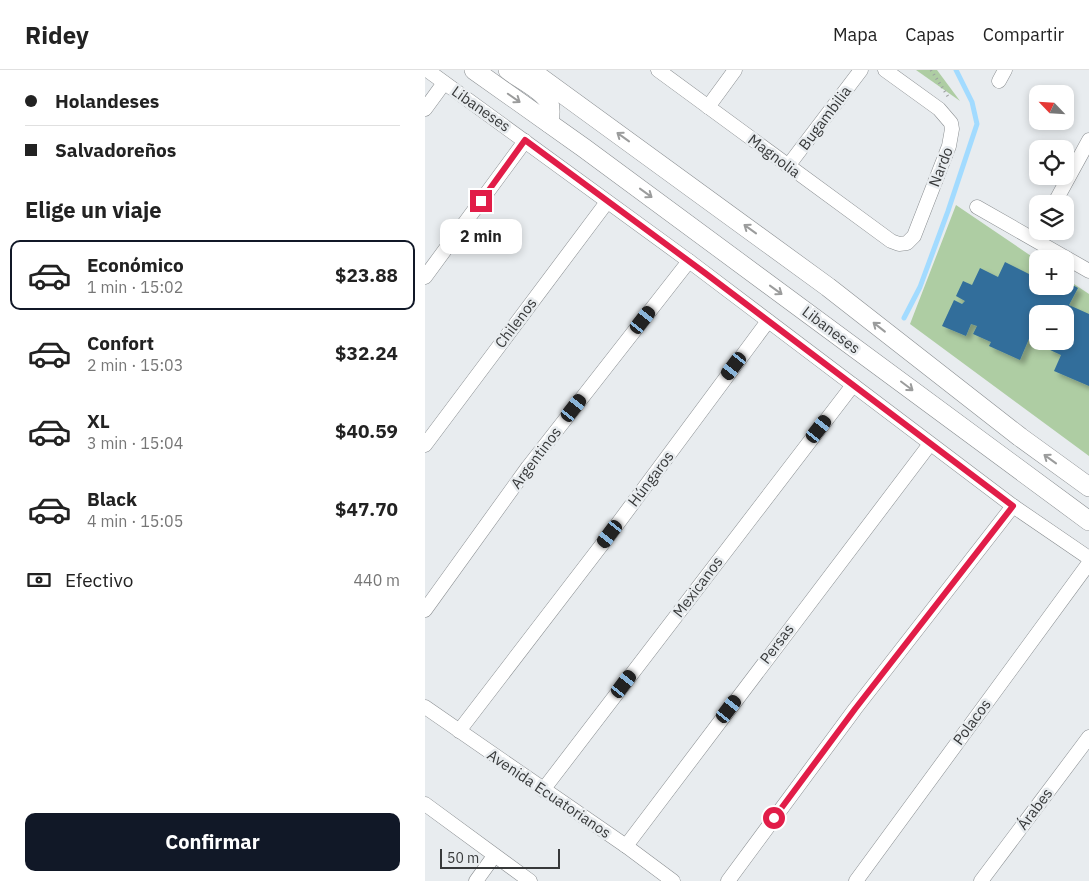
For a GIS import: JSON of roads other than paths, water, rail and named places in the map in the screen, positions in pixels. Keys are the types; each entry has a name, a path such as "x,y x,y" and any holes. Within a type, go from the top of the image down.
{"main road":[{"name":"Libaneses","path":"474,70 549,123 1089,521"},
{"path":"508,70 543,94 550,108 549,123"},
{"name":"Libaneses","path":"530,70 820,281 1020,437 1089,487"}],"street":[{"name":"Libaneses","path":"427,70 689,262 1013,506 1089,558"},
{"name":"Magnolia","path":"658,70 891,241"},
{"path":"708,106 735,70"},
{"name":"Bugambilia","path":"789,166 861,70"},
{"name":"Nardo","path":"885,70 939,109 951,123 952,129 949,146 914,236 907,243 899,244 891,241"},
{"path":"425,109 444,83"},
{"path":"425,277 525,140"},
{"path":"1059,195 1089,140"},
{"name":"Chilenos","path":"425,445 607,202"},
{"path":"977,206 1029,232"},
{"path":"1044,240 1089,270"},
{"name":"Argentinos","path":"425,610 528,467 689,262"},
{"name":"Húngaros","path":"459,732 610,534 768,321"},
{"name":"Mexicanos","path":"543,790 853,385"},
{"name":"Persas","path":"626,846 930,444"},
{"path":"728,881 855,709 1013,506"},
{"name":"Polacos","path":"856,881 1089,563"},
{"name":"Avenida Ecuatorianos","path":"425,707 626,846 673,881"},
{"name":"Árabes","path":"981,881 1089,737"},
{"path":"425,804 530,881"},
{"path":"476,881 494,856"}],"waterway":[{"path":"904,318 920,287 977,124 972,102 956,70"}]}
